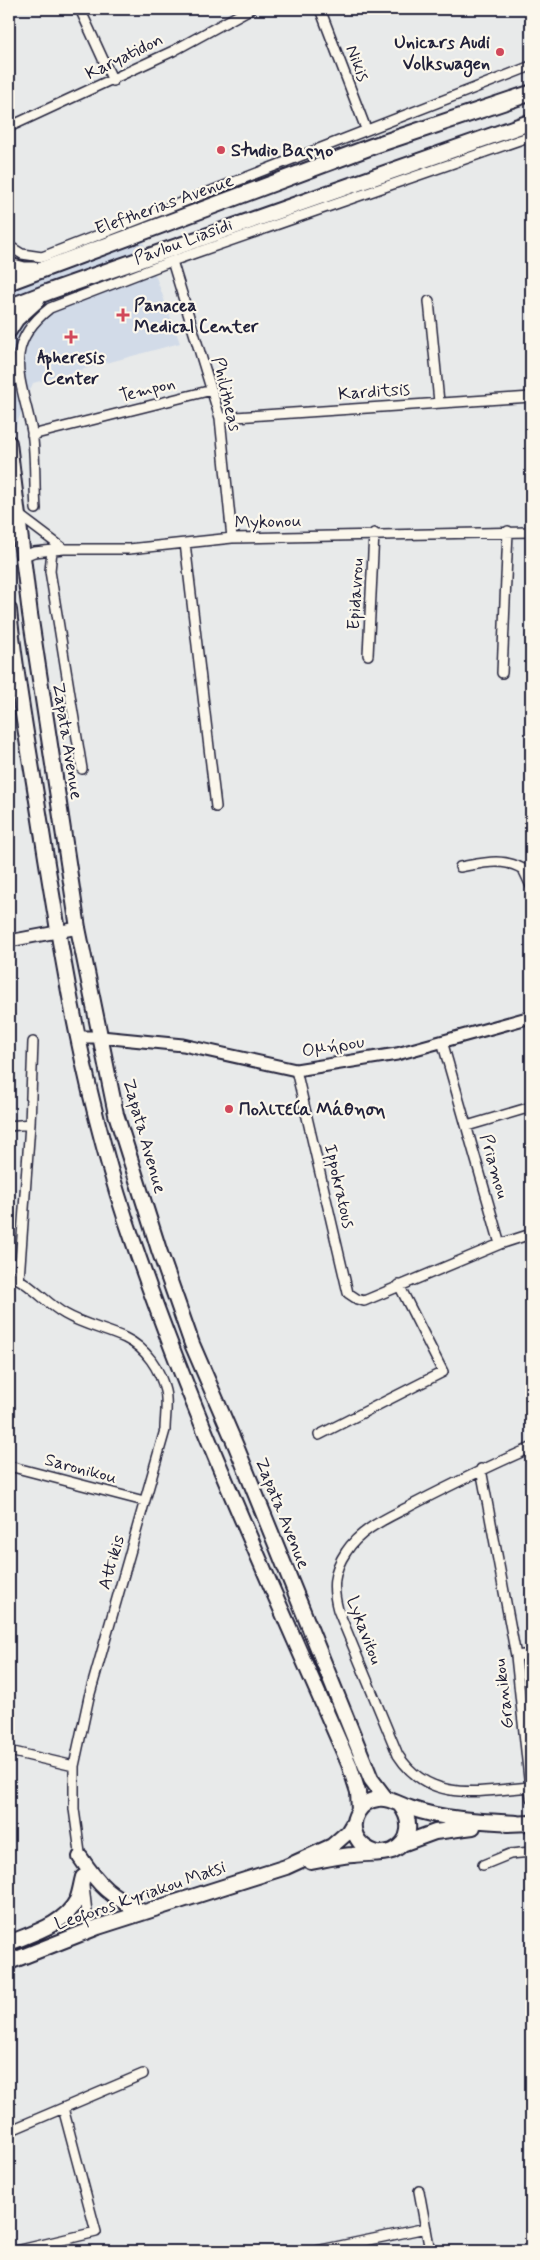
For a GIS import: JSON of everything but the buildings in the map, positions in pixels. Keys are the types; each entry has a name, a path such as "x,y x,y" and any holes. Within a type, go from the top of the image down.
{"highway":[{"name":"Eleftherias Avenue","path":"9,282 45,262 373,146 531,93"},
{"path":"9,307 531,122"},
{"path":"9,266 24,270 45,262"},
{"path":"9,330 16,319 48,292"}],"main road":[{"name":"Zapata Avenue","path":"9,443 32,624 78,928 116,1114 192,1344 236,1446 371,1778 386,1798"},
{"path":"9,610 58,932 78,1037 105,1151 135,1248 188,1392 349,1764 358,1792 356,1836 370,1850 377,1852"},
{"name":"Leoforos Kyriakou Matsi","path":"286,1867 332,1846 348,1832 357,1816 371,1800 386,1798 400,1805 434,1816 531,1823"},
{"path":"400,1805 409,1824 406,1838 402,1844"},
{"name":"Leoforos Kyriakou Matsi","path":"9,1962 90,1930 286,1867 334,1857 390,1852 402,1844 450,1829 516,1823"},
{"path":"80,1857 92,1875 109,1893 119,1901 143,1912"},
{"path":"9,1943 38,1931 64,1916 78,1898 83,1877"}],"street":[{"path":"80,9 113,81"},
{"name":"Karyatidon","path":"9,127 113,81 173,51 235,12 250,9"},
{"name":"Nikis","path":"320,9 366,129"},
{"path":"9,246 11,249 45,262 366,129 531,66"},
{"name":"Pavlou Liasidi","path":"36,509 32,434 16,361 19,346 32,322 50,308 172,261 531,136"},
{"name":"Philitheas","path":"172,261 220,418 232,538"},
{"path":"428,301 439,402"},
{"name":"Tempon","path":"32,434 212,390"},
{"name":"Karditsis","path":"220,418 531,397"},
{"path":"19,515 64,549"},
{"path":"502,673 508,531"},
{"name":"Mykonou","path":"24,556 34,552 52,550 130,549 232,538 374,533 531,532"},
{"name":"Epidavrou","path":"368,656 374,533"},
{"path":"185,543 216,806"},
{"path":"52,550 50,571 82,769"},
{"path":"460,867 496,860 507,862 523,869 531,886"},
{"path":"9,941 78,928"},
{"name":"Ομήρου","path":"78,1037 101,1037 183,1045 296,1070 397,1054 531,1017"},
{"name":"Priamou","path":"442,1041 500,1244"},
{"path":"19,1279 30,1124 33,1042"},
{"name":"Ippokratous","path":"296,1070 348,1293 357,1300 364,1301 399,1285"},
{"path":"467,1126 531,1107"},
{"path":"9,1126 30,1124"},
{"path":"319,1435 443,1372 399,1285 500,1244 531,1234"},
{"name":"Attikis","path":"9,1275 19,1279 41,1298 65,1314 93,1327 125,1338 141,1347 155,1365 165,1392 165,1430 90,1697 74,1766 74,1809 90,1930"},
{"name":"Lykavitou","path":"530,1787 471,1791 448,1790 427,1783 408,1768 398,1755 338,1610 334,1593 334,1582 338,1566 346,1551 363,1534 380,1522 480,1469 531,1448"},
{"name":"Saronikou","path":"9,1466 144,1501"},
{"name":"Granikou","path":"480,1469 516,1656 531,1798"},
{"path":"516,1656 531,1654"},
{"path":"9,1751 74,1766"},
{"path":"483,1864 510,1854 531,1852"},
{"path":"9,2131 144,2074"},
{"path":"16,2251 96,2232 63,2108"},
{"path":"420,2191 430,2251"},
{"path":"316,2251 426,2228"}],"shaded area":[{"path":"133,214 180,343 33,383 9,443 9,267"}],"place":[{"name":"Unicars Audi Volkswagen","path":"500,52"},
{"name":"Studio Βαςηο","path":"221,150"},
{"name":"Panacea Medical Center","path":"123,315"},
{"name":"Apheresis Center","path":"71,337"},
{"name":"Πολιτεία Μάθηση","path":"229,1109"}]}
